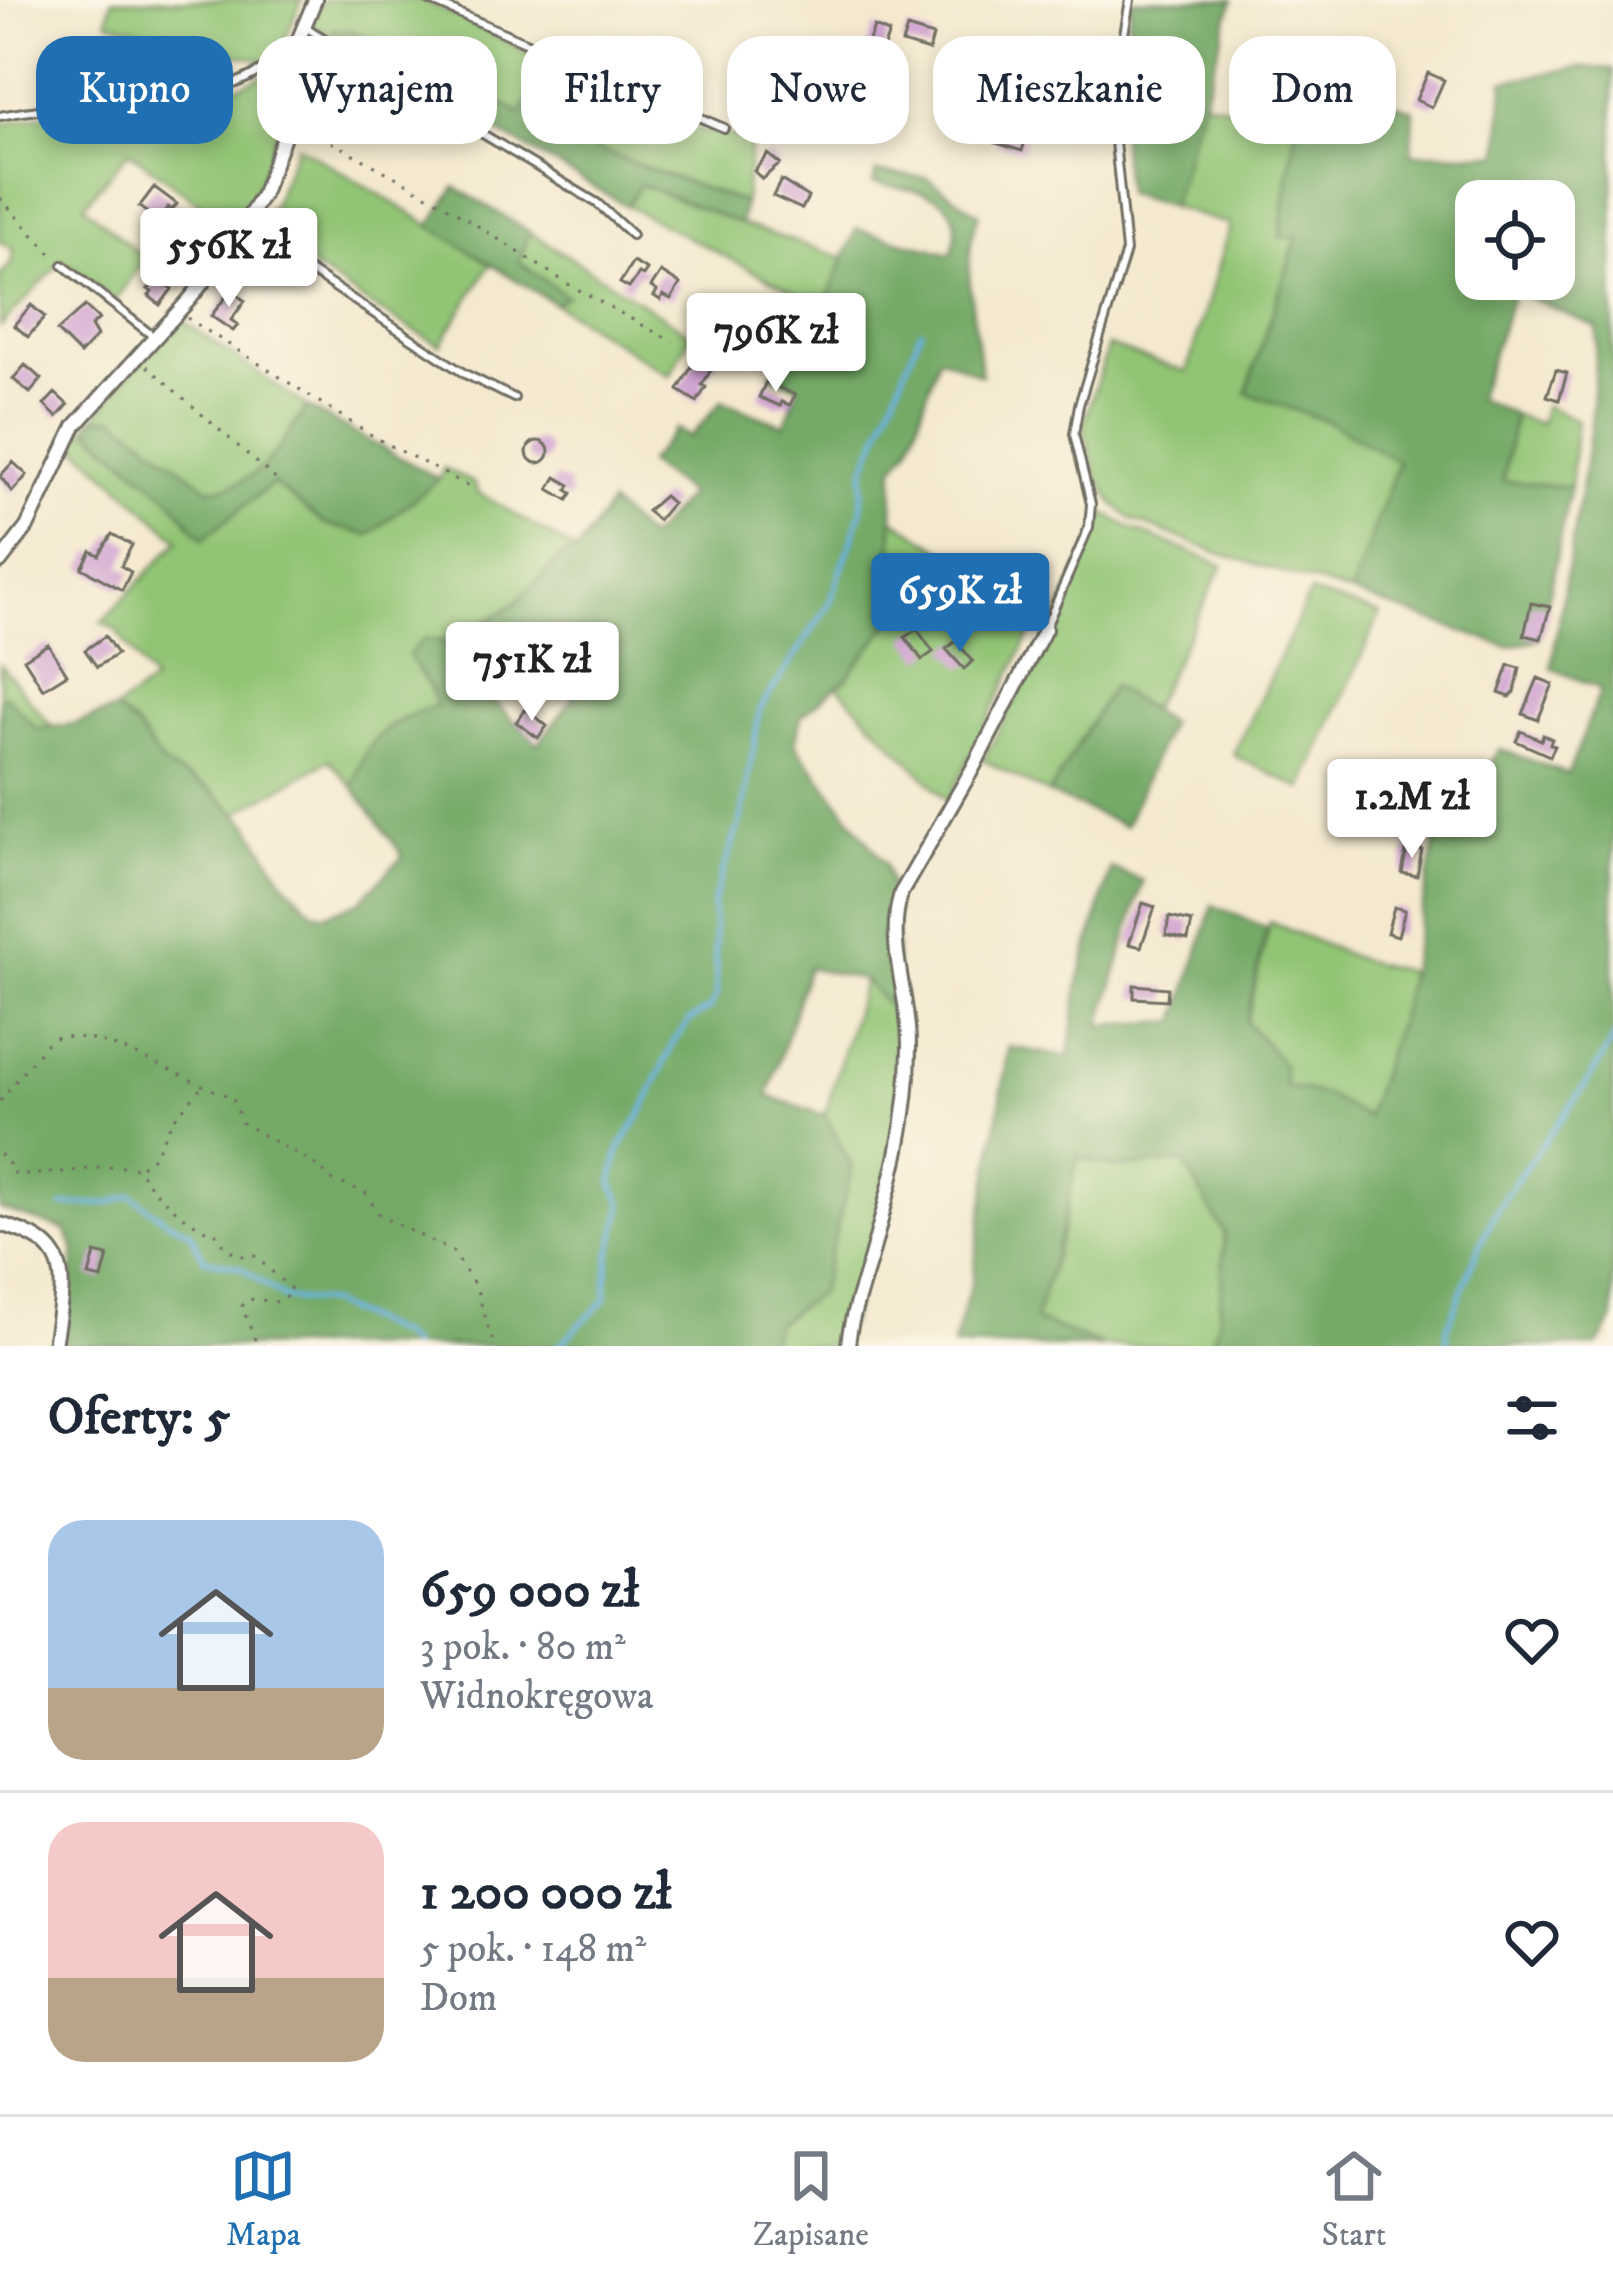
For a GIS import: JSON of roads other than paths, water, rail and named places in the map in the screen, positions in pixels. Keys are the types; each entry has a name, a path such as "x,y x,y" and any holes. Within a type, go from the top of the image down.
{"street":[{"path":"300,36 315,0"},
{"path":"0,562 27,527 75,426 179,310 244,227 263,194 281,144"},
{"path":"848,1346 901,1146 905,1112 910,1047 893,940 901,893 1046,628"},
{"path":"0,1224 41,1238 57,1257 61,1279 54,1346"}],"lane":[{"path":"428,0 724,128"},
{"path":"1046,628 1089,526 1091,504 1076,452 1076,419 1124,267 1114,92 1130,0"},
{"path":"304,26 598,202 632,235"},
{"path":"0,116 80,103 173,97 225,87 257,74"},
{"path":"244,227 465,374 514,398"},
{"path":"63,265 154,338"}],"waterway":[{"path":"558,1346 605,1300 609,1259 623,1204 612,1183 619,1150 644,1109 674,1041 690,1020 709,1009 717,995 713,901 742,816 760,709 830,603 861,513 864,471 921,330"},
{"path":"1447,1346 1447,1328 1494,1215 1613,1038"},
{"path":"62,1206 111,1203 131,1195 168,1222 190,1231 204,1259 240,1267 284,1298 328,1303 399,1335 411,1346"}]}
